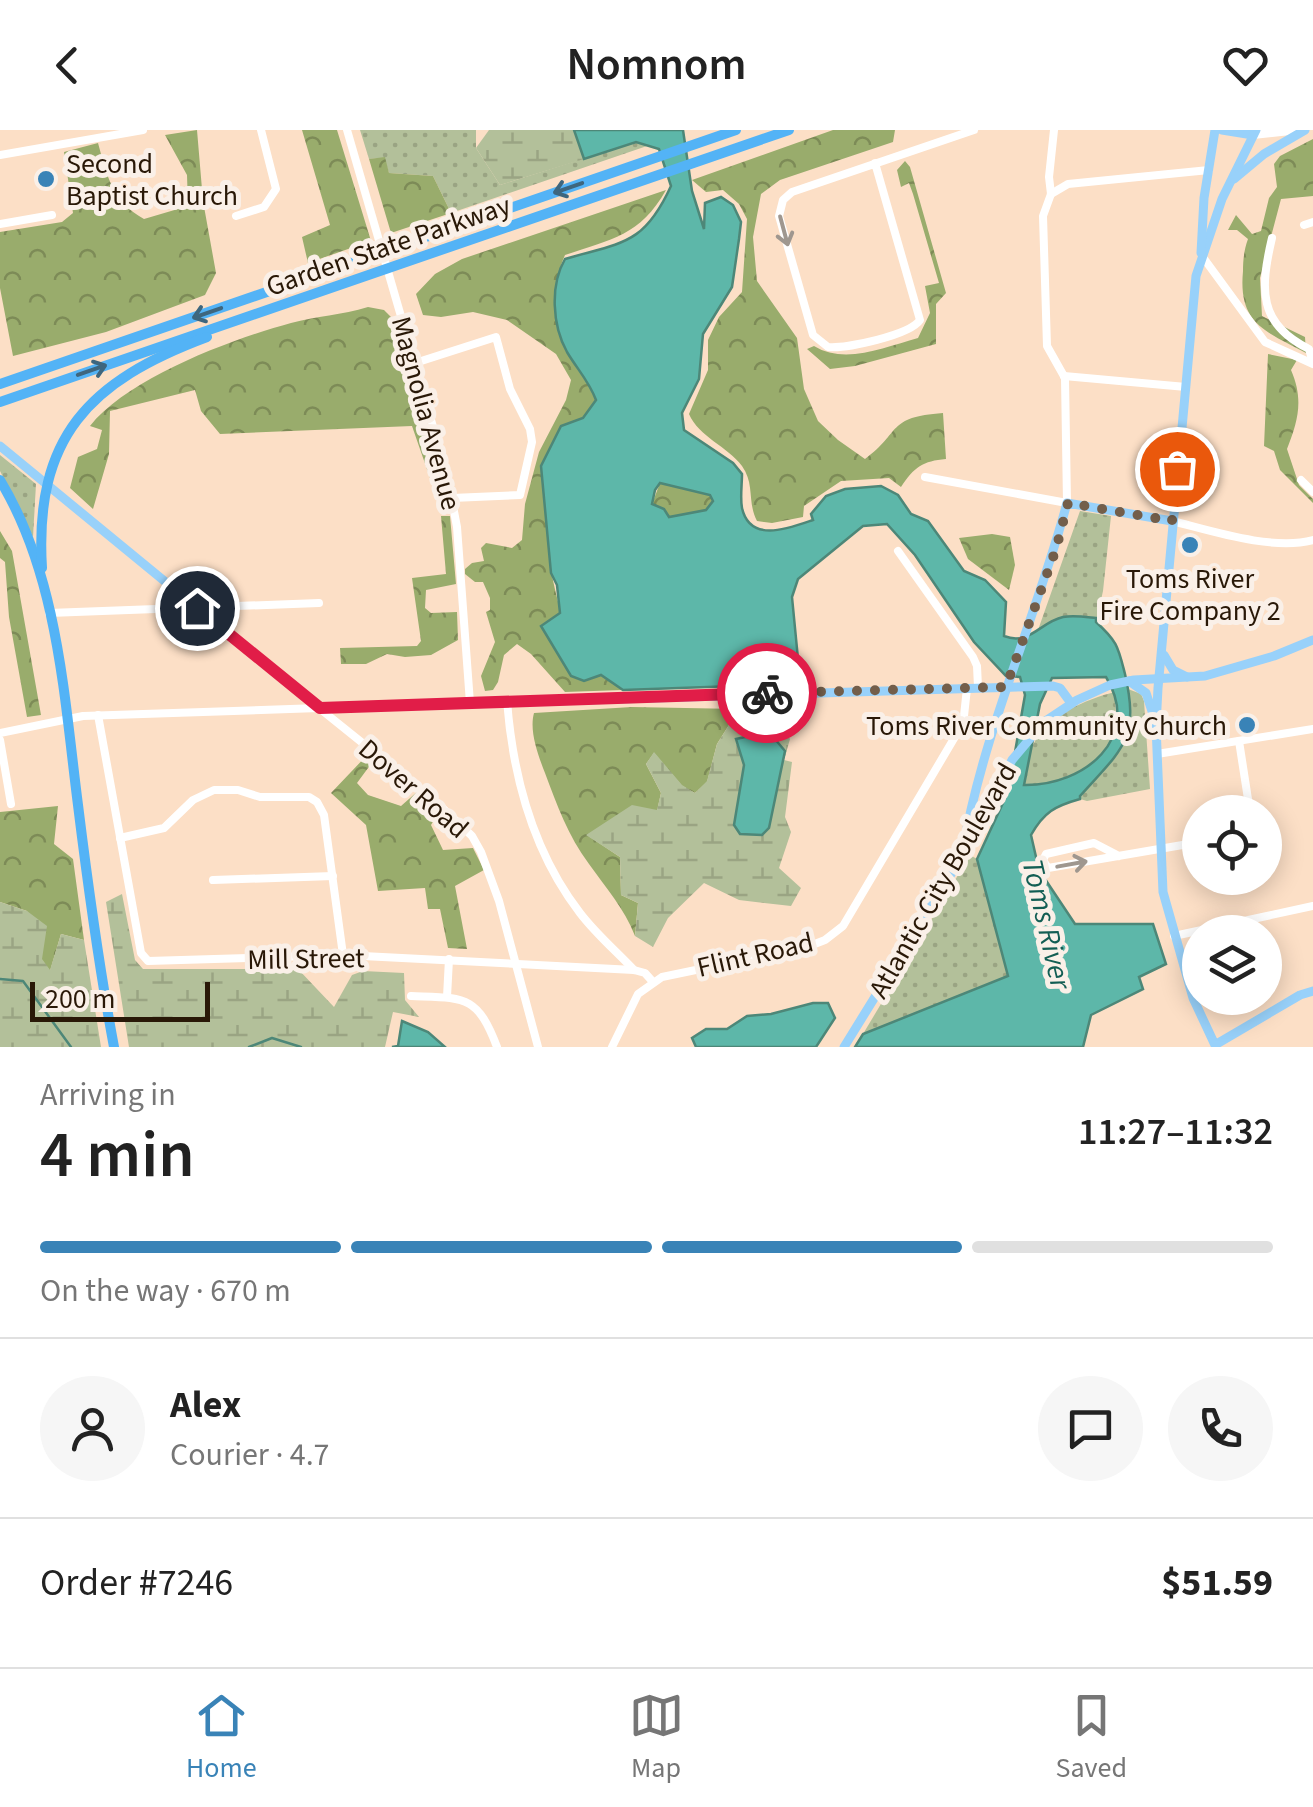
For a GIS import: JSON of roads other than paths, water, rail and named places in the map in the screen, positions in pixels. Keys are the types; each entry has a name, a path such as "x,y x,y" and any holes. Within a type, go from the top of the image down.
{"highway":[{"name":"Garden State Parkway","path":"0,384 736,130"},
{"name":"Garden State Parkway","path":"0,402 790,130"},
{"path":"42,584 40,536 46,481 73,425 110,388 170,352 242,325 266,311"},
{"path":"0,480 27,536 50,613 114,1047"}],"main road":[{"path":"1201,256 1199,243 1218,130 1255,133 1228,184 1201,256 1172,521 1156,726 1163,892 1193,998 1215,1046 1313,991"},
{"path":"1228,184 1264,154 1302,130"},
{"name":"Dover Road","path":"0,446 320,708"},
{"path":"962,854 984,757 1056,549 1068,503 1172,521"},
{"path":"1162,642 1170,668 1191,678"},
{"name":"Atlantic City Boulevard","path":"844,1047 984,817 1008,768 1044,722 1071,703 1110,685 1191,678 1254,663 1312,643"},
{"path":"1128,681 1146,693 1156,726"},
{"path":"320,708 1011,684 1060,688 1071,703"}],"street":[{"path":"62,130 65,144"},
{"path":"0,154 143,130"},
{"path":"236,216 264,207 276,189 262,130"},
{"name":"Magnolia Avenue","path":"347,130 452,498 470,703"},
{"path":"875,163 920,320 911,330 839,348 824,346 813,334 779,216 780,206 792,192 875,163 910,151 974,130"},
{"path":"1051,194 1054,130"},
{"path":"1255,133 1302,130"},
{"path":"926,478 1068,503 1064,376 1047,346 1043,224 1046,201 1068,184 1209,170"},
{"path":"0,224 52,216"},
{"path":"1272,238 1264,272 1274,325 1286,338 1309,349 1313,364"},
{"path":"1201,256 1265,342 1313,364"},
{"path":"415,362 496,338 510,389 530,429 532,442 520,494 452,498"},
{"path":"1064,376 1186,387"},
{"path":"1301,480 1313,492"},
{"path":"1172,521 1273,543 1292,545 1313,540"},
{"path":"898,551 973,657 973,688"},
{"path":"50,613 319,604"},
{"name":"Flint Road","path":"652,982 683,970 807,947 825,940 842,926 959,730 973,688"},
{"path":"507,702 519,789 539,840 580,913 634,970 652,982 629,1008 612,1047"},
{"path":"0,732 98,716 320,708"},
{"name":"Dover Road","path":"320,708 472,836 489,872 538,1047"},
{"name":"Mill Street","path":"98,716 142,953 148,961 343,955 634,970"},
{"path":"1157,754 1313,729"},
{"path":"0,740 11,804"},
{"path":"1238,741 1247,795"},
{"path":"120,838 164,828 193,800 214,790 238,790 260,797 303,796 318,802 324,815 343,955"},
{"path":"1119,856 1094,844 1046,854 1043,860 1048,868 1162,849 1182,845"},
{"path":"213,880 333,876"},
{"path":"1174,936 1313,906"},
{"path":"447,997 448,959"},
{"path":"411,996 463,1000 482,1012 498,1047"}],"water":[{"name":"Toms River","path":"574,130 683,130 692,191 704,229 705,203 721,197 733,205 741,222 732,287 703,334 699,379 682,413 684,430 733,463 742,474 742,508 753,526 762,530 793,527 813,520 811,514 826,496 845,489 881,486 898,495 911,514 928,521 964,571 985,580 1006,602 1004,636 1021,638 1067,616 1084,617 1096,618 1116,645 1129,696 1124,742 1080,799 1051,811 1031,835 1039,870 1075,924 1153,924 1166,964 1139,977 1143,989 1091,1015 1083,1047 855,1047 863,1034 1008,976 977,859 1008,792 1025,695 1020,677 1006,676 974,642 915,555 887,524 863,526 798,579 792,597 798,659 791,669 766,685 623,690 601,675 584,681 571,676 541,626 560,613 557,585 551,573 541,466 561,426 583,418 596,400 558,330 555,293 560,269 565,259 617,244 641,231 671,186 659,149 636,142 584,159","holes":["660,483 710,495 713,501 706,510 669,517 664,509 652,504","1106,677 1116,699 1117,720 1112,738 1101,754 1067,777 1024,785 1040,704 1052,678"]},
{"path":"769,732 785,751 769,828 762,835 740,834 734,825 744,765 736,739"},
{"path":"828,1003 835,1018 816,1047 696,1047 692,1038 706,1029 727,1029 747,1016"},
{"path":"402,1021 428,1032 445,1047 392,1047 398,1046"}],"waterway":[{"path":"0,979 23,981 71,1047"},
{"path":"249,1047 272,1038 301,1047"}],"place":[{"name":"Second Baptist Church","path":"46,179"},
{"name":"Toms River Fire Company 2","path":"1190,545"},
{"name":"Toms River Community Church","path":"1247,725"}]}
